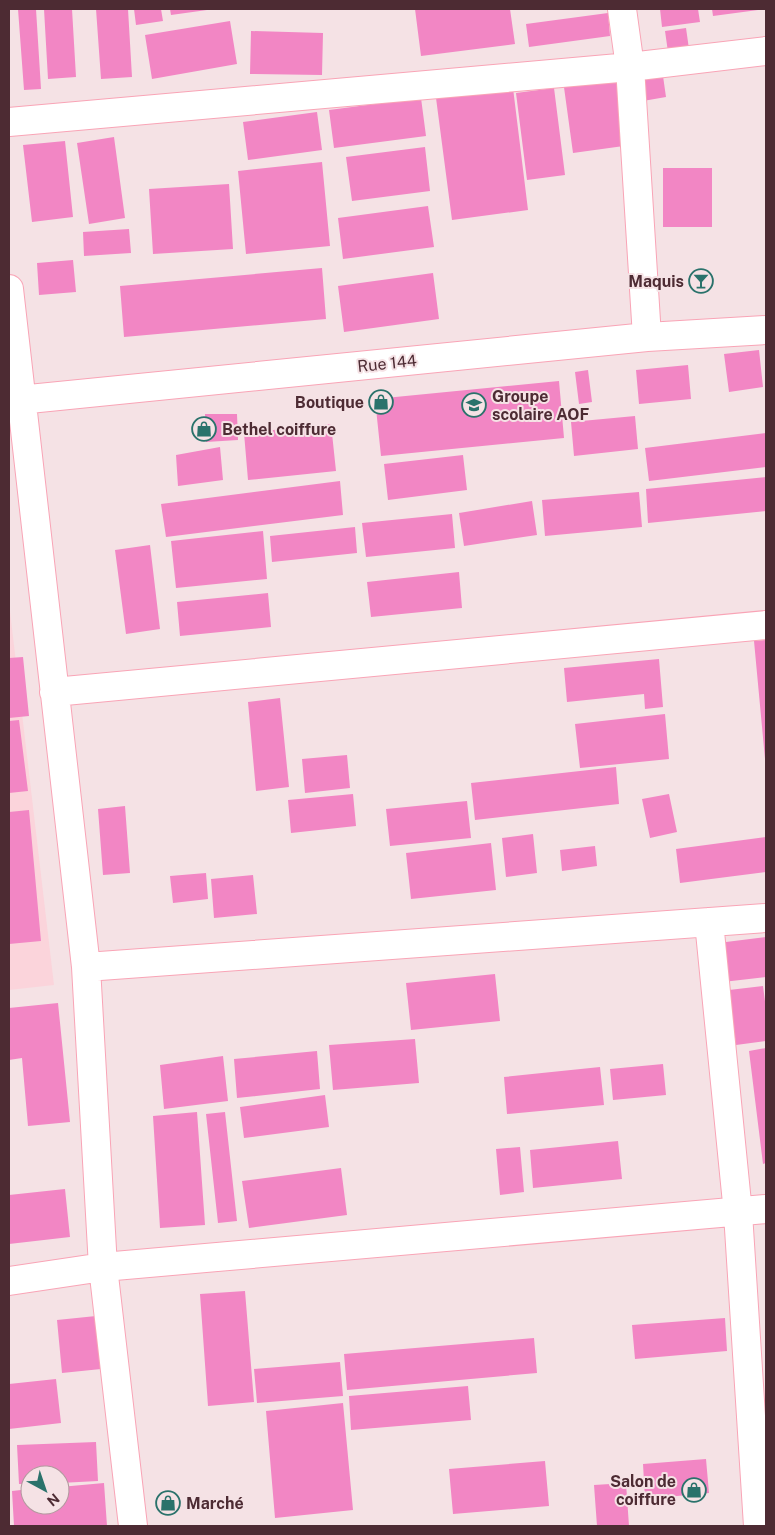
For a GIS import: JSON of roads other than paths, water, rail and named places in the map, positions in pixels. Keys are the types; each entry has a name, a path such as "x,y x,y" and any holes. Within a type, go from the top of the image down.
{"street":[{"path":"622,9 630,67 647,337"},
{"path":"9,122 630,67 766,52"},
{"path":"9,289 15,400 54,692 86,967 103,1267 132,1526"},
{"name":"Rue 144","path":"15,400 647,337 766,330"},
{"path":"54,692 766,625"},
{"path":"86,967 766,918"},
{"path":"709,922 738,1213 758,1526"},
{"path":"9,1281 103,1267 738,1213 766,1209"}],"place":[{"name":"Maquis","path":"701,281"},
{"name":"Boutique","path":"381,402"},
{"name":"Groupe scolaire AOF","path":"474,405"},
{"name":"Bethel coiffure","path":"204,429"},
{"name":"Salon de coiffure","path":"694,1490"},
{"name":"Marché","path":"168,1503"}]}
